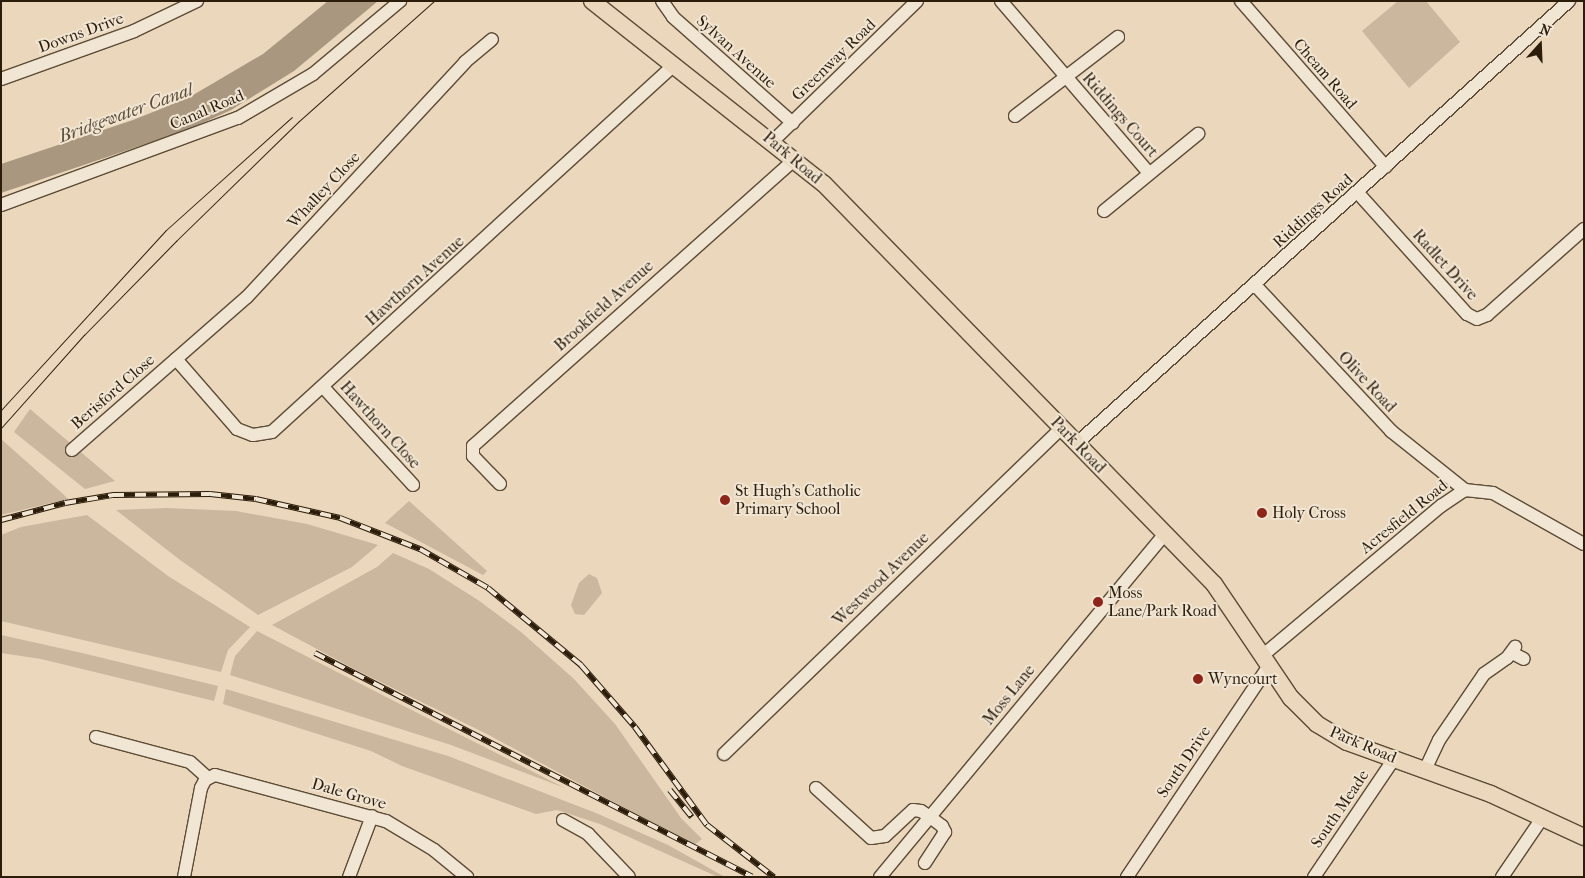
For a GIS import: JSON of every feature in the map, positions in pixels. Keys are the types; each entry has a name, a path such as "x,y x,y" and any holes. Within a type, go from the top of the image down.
{"main road":[{"name":"Park Road","path":"592,1 795,159 928,290 1164,535 1214,584 1295,703 1317,724 1347,742 1425,770 1543,817 1584,837"}],"street":[{"name":"Downs Drive","path":"1,79 134,31 197,1"},
{"name":"Canal Road","path":"1,205 238,118 313,74 400,1"},
{"name":"Sylvan Avenue","path":"662,1 673,17 793,124"},
{"name":"Greenway Road","path":"773,141 793,124 917,1"},
{"name":"Riddings Court","path":"1001,1 1149,173"},
{"name":"Cheam Road","path":"1241,1 1386,167"},
{"name":"Riddings Road","path":"1076,444 1358,193 1569,1"},
{"name":"Riddings Court","path":"1015,116 1119,38"},
{"name":"Whalley Close","path":"176,359 247,297 465,62 492,39"},
{"name":"Hawthorn Avenue","path":"176,359 237,429 253,435 276,429 674,65"},
{"name":"Riddings Court","path":"1104,211 1198,135"},
{"name":"Brookfield Avenue","path":"500,484 470,452 473,446 795,159"},
{"name":"Radlet Drive","path":"1358,193 1467,314 1477,319 1488,315 1584,229"},
{"name":"Olive Road","path":"1255,285 1391,431 1465,490"},
{"name":"Berisford Close","path":"72,450 176,359"},
{"name":"Hawthorn Close","path":"323,387 413,486"},
{"name":"Westwood Avenue","path":"724,754 1061,428"},
{"name":"Acresfield Road","path":"1266,661 1441,506 1465,490 1493,493 1584,544"},
{"name":"Moss Lane","path":"880,877 1164,535"},
{"path":"1425,770 1442,734 1484,674 1517,653"},
{"name":"South Drive","path":"1127,877 1266,661"},
{"path":"96,737 190,762 208,778 199,795 184,877"},
{"name":"South Meade","path":"1314,877 1394,759"},
{"name":"Dale Grove","path":"208,778 215,775 229,778 372,816 407,832 467,877"},
{"path":"816,788 871,838 885,836 912,810 921,811 930,817 942,826 945,832 925,863"},
{"path":"349,877 372,816"},
{"path":"1502,877 1543,817"},
{"path":"563,820 588,834 629,877"}],"shaded area":[{"path":"328,1 378,1 294,71 231,110 187,130 1,193 1,164 133,120 188,98 263,54"},
{"path":"1398,1 1426,1 1460,42 1409,88 1362,31"},
{"path":"30,409 115,481 85,489 14,432"},
{"path":"1,439 63,494 68,499 1,515"},
{"path":"409,501 487,571 483,575 385,523"},
{"path":"167,508 236,511 307,524 378,545 352,567 258,615 180,560 116,510"},
{"path":"87,515 168,576 250,627 228,650 221,672 1,621 1,535 21,527"},
{"path":"393,553 429,569 478,600 521,632 574,679 615,724 681,818 702,839 694,845 485,733 358,671 272,625 377,567"},
{"path":"589,574 597,578 602,593 584,615 575,614 571,605 579,583"},
{"path":"257,631 565,788 451,745 230,675 235,656"},
{"path":"1,635 218,686 214,701 41,659 1,653"},
{"path":"226,689 448,756 596,813 668,845 725,877 718,877 600,824 557,810 536,814 402,766 371,751 223,704"}],"tram line":[{"path":"1,428 84,335 176,241 299,121 434,1"},
{"path":"1,410 166,230 292,117"}],"railway":[{"path":"1,520 65,503 113,495 210,494 256,499 340,518 420,549 488,588 581,665 635,727 707,825 774,877"},
{"path":"315,653 752,877"},
{"path":"670,790 692,817"}],"place":[{"name":"St Hugh's Catholic Primary School","path":"725,500"},
{"name":"Holy Cross","path":"1262,513"},
{"name":"Moss Lane/Park Road","path":"1098,602"},
{"name":"Wyncourt","path":"1198,679"}],"water label":[{"name":"Bridgewater Canal","path":"126,114"}]}
